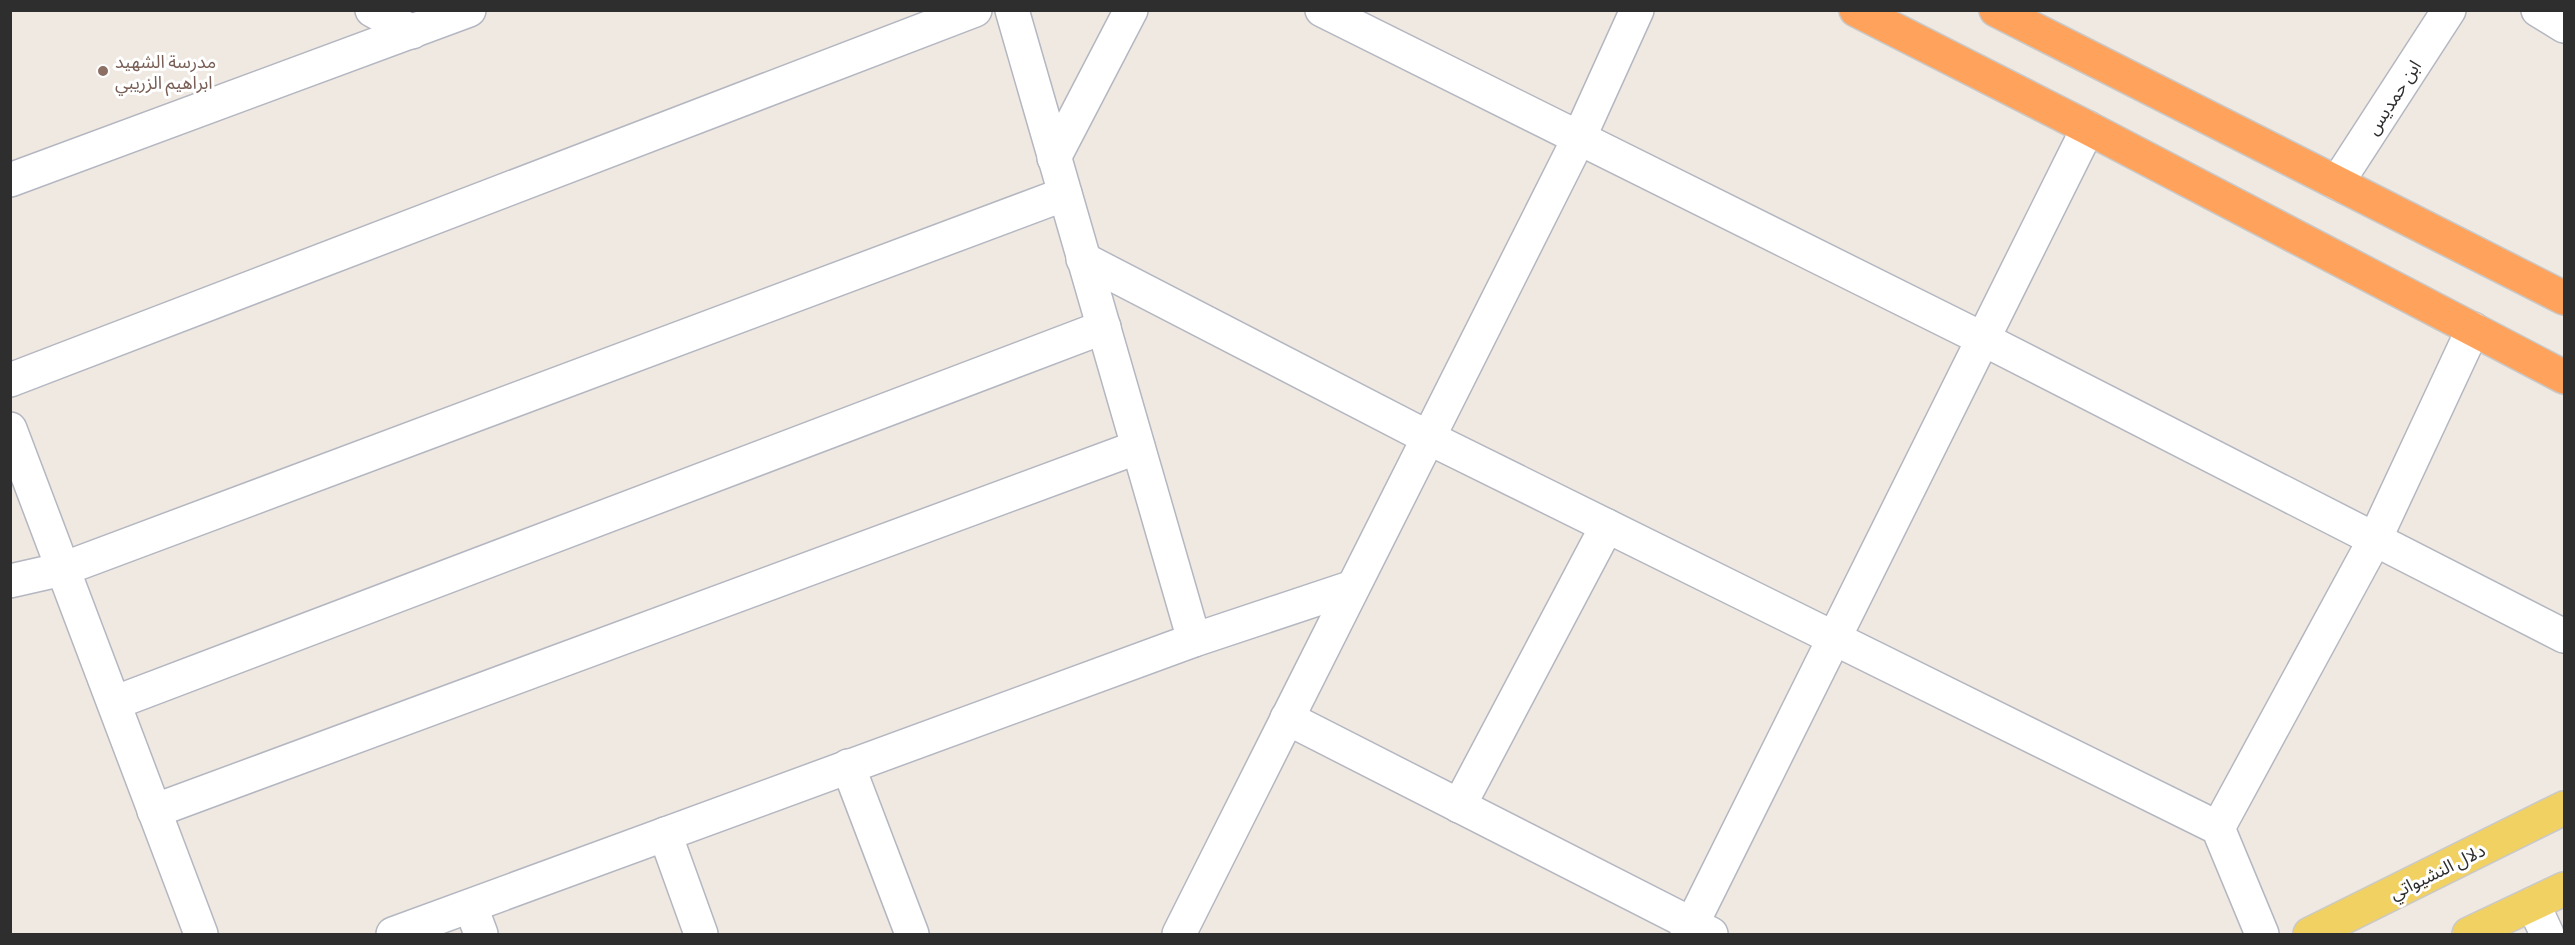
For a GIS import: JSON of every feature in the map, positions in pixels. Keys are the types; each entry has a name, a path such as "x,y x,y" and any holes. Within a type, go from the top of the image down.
{"highway":[{"path":"1856,10 2565,376"},
{"path":"1996,10 2565,298"}],"main road":[{"name":"دلال النشيواتي","path":"2310,934 2565,808"},
{"path":"2469,934 2565,890"}],"street":[{"path":"372,10 411,32"},
{"path":"10,180 469,10"},
{"path":"10,380 975,10"},
{"path":"1012,10 1194,640"},
{"path":"1054,158 1131,10"},
{"path":"1322,10 1983,339 2565,636"},
{"path":"1179,934 1579,138 1637,10"},
{"name":"ابن حمديس","path":"2337,183 2449,10"},
{"path":"2538,10 2565,27"},
{"path":"1287,718 1696,931 1834,638 2088,128"},
{"path":"10,581 63,569 1065,194"},
{"path":"1083,259 1429,438 2218,828 2262,934"},
{"path":"114,703 1104,327"},
{"path":"2218,828 2375,539 2473,329"},
{"path":"10,429 201,934"},
{"path":"154,811 1138,447"},
{"path":"1459,806 1607,526"},
{"path":"393,934 476,921 665,834 1194,640 1353,587"},
{"path":"848,766 912,934"},
{"path":"665,834 701,934"},
{"path":"2533,904 2547,934"}],"place":[{"name":"مدرسة الشهيد ابراهيم الزريبي","path":"103,71"}]}
